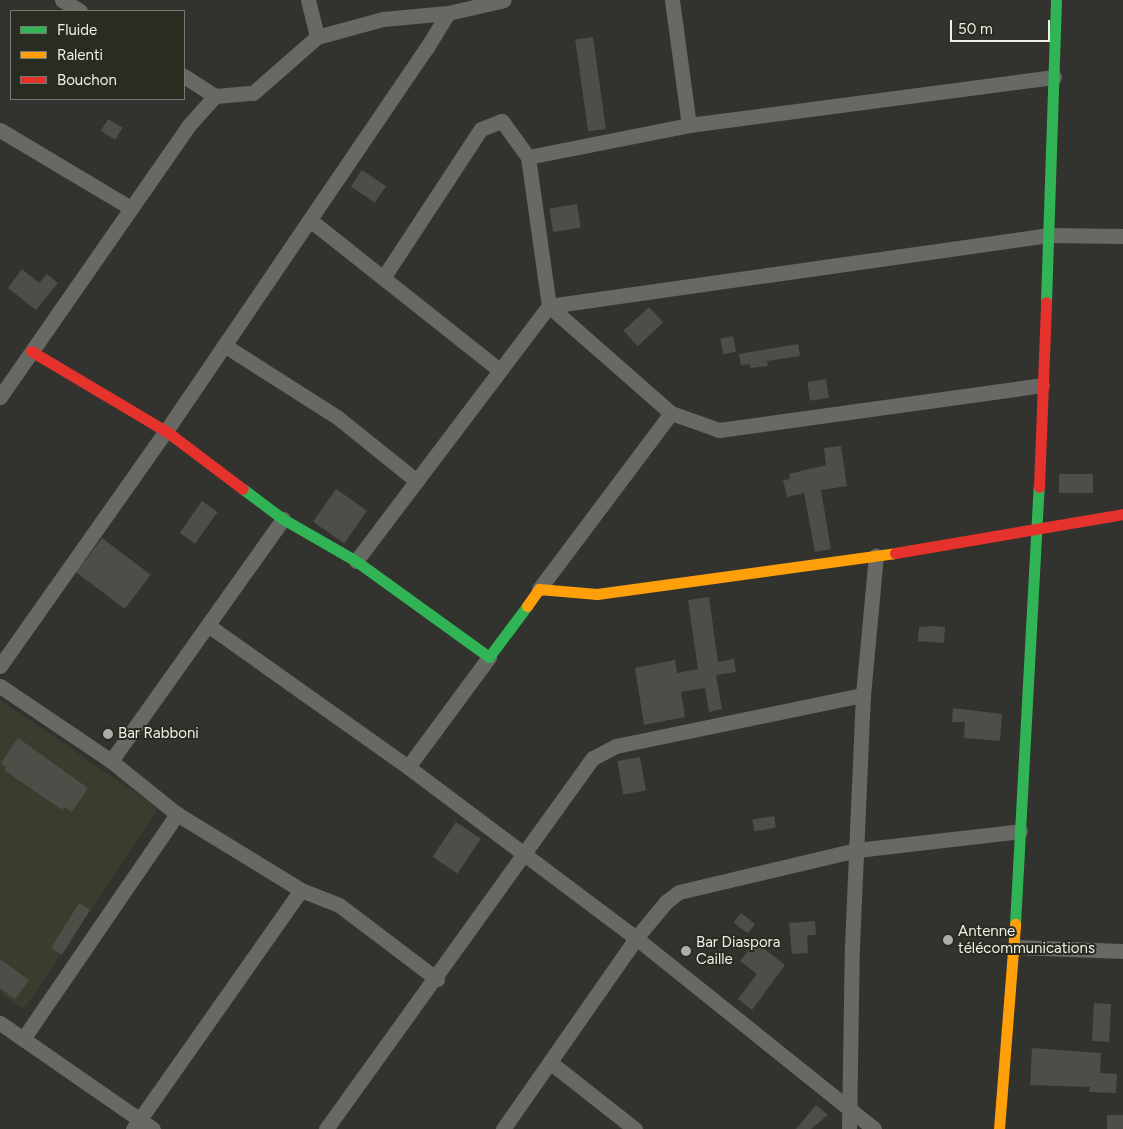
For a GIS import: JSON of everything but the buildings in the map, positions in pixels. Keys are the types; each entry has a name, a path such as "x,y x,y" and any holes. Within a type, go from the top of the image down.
{"street":[{"path":"62,0 78,10"},
{"path":"308,0 317,37"},
{"path":"185,77 215,96 253,93 317,37 383,19 448,13 504,0"},
{"path":"672,0 689,126"},
{"path":"999,1129 1014,947 1038,526 1056,0"},
{"path":"0,666 166,431 426,49 448,13"},
{"path":"528,157 689,126 1054,77"},
{"path":"0,397 189,125 215,96"},
{"path":"383,278 481,129 502,121 528,157 549,306 671,413 719,430 1042,385"},
{"path":"0,130 131,208"},
{"path":"310,220 499,370"},
{"path":"356,561 549,306 1049,235 1123,236"},
{"path":"224,345 337,417 417,481"},
{"path":"31,350 166,431 283,518 356,561 489,657"},
{"path":"408,767 671,413"},
{"path":"539,589 597,594 876,556 1038,526 1123,514"},
{"path":"111,761 209,626 283,518"},
{"path":"849,1129 851,1111 852,946 863,695 876,556"},
{"path":"209,626 408,767 636,938 874,1129"},
{"path":"0,686 111,761 178,814 301,890 339,905 437,979"},
{"path":"326,1129 437,979 594,758 616,746 863,695"},
{"path":"23,1038 178,814"},
{"path":"504,1129 636,938 666,902 679,892 857,850 1020,831"},
{"path":"136,1124 301,890"},
{"path":"1014,947 1123,951"},
{"path":"0,1023 23,1038 136,1124 153,1129"},
{"path":"550,1063 636,1129"}],"shaded area":[{"path":"0,700 155,806 157,812 26,1006 21,1008 0,993"}],"traffic: fast":[{"path":"1046,302 1056,0"},
{"path":"1015,924 1039,487"},
{"path":"243,489 283,519 356,561 489,657 527,606"}],"traffic: slow":[{"path":"527,606 539,589 597,594 895,553"},
{"path":"999,1129 1015,924"}],"traffic: jam":[{"path":"1039,487 1046,302"},
{"path":"31,351 166,431 243,489"},
{"path":"895,553 1123,514"}],"place":[{"name":"Bar Rabboni","path":"108,734"},
{"name":"Antenne télécommunications","path":"948,940"},
{"name":"Bar Diaspora Caille","path":"686,951"}]}
